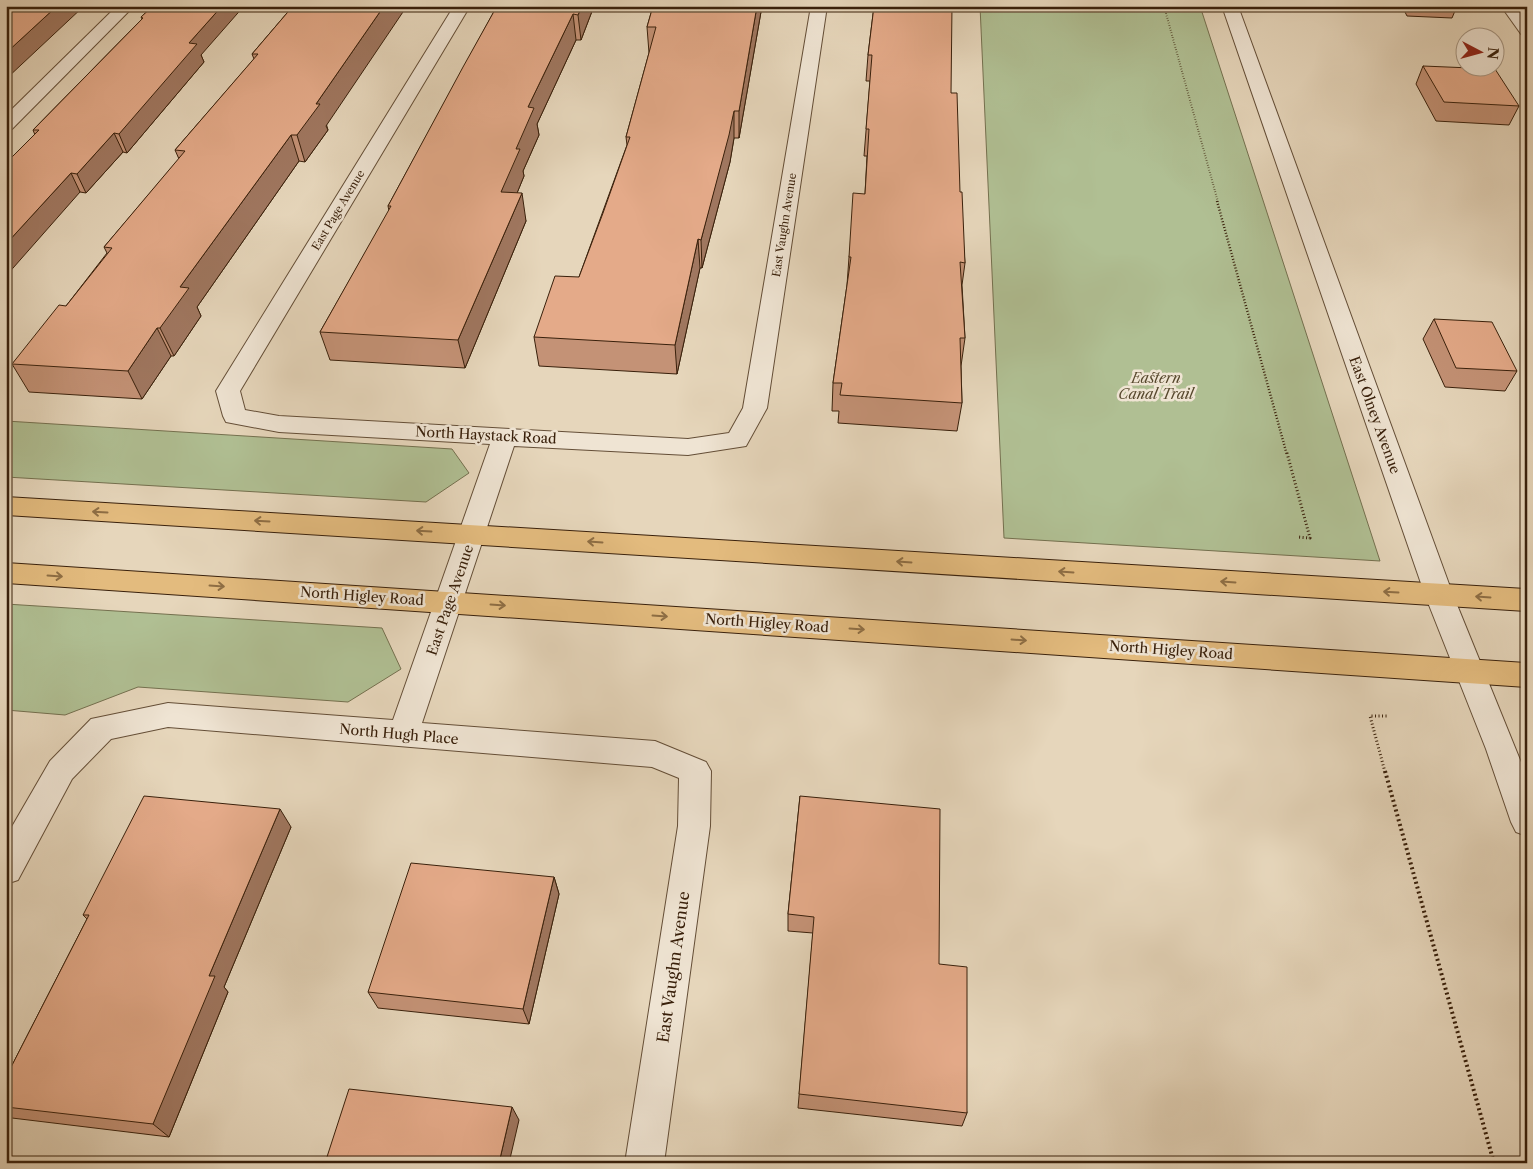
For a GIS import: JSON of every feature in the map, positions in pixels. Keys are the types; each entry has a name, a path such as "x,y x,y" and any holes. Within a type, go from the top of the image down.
{"main road":[{"path":"6,506 1527,600"},
{"name":"North Higley Road","path":"6,573 1527,675"}],"street":[{"path":"6,125 126,6"},
{"name":"East Page Avenue","path":"235,416 228,391 462,6"},
{"name":"East Vaughn Avenue","path":"737,440 755,408 819,6"},
{"name":"East Olney Avenue","path":"1230,6 1439,594 1501,749 1527,822"},
{"path":"1509,6 1527,31"},
{"name":"North Haystack Road","path":"235,416 279,424 688,447 737,440"},
{"name":"East Page Avenue","path":"403,735 505,437"},
{"name":"North Hugh Place","path":"6,869 62,770 102,728 168,715 655,754 695,772"},
{"name":"East Vaughn Avenue","path":"644,1163 694,826 695,772"}],"path":[{"path":"1164,6 1310,538 1298,538"},
{"path":"1388,716 1370,716 1494,1163"}],"green space":[{"name":"Eastern Canal Trail","path":"980,6 1200,6 1380,561 1004,538"},
{"path":"6,421 452,449 469,473 426,502 6,477"},
{"path":"6,604 382,628 401,669 348,702 138,687 65,715 6,710"}],"building":[{"path":"6,6 57,6 6,53"},
{"path":"153,6 222,6 189,43 197,44 119,134 114,133 77,174 71,173 6,244 6,163 39,130 33,130"},
{"path":"293,6 384,6 316,104 320,104 297,135 291,135 180,287 189,288 160,328 157,328 128,371 12,364 59,305 66,306 112,248 104,247 185,151 175,150 258,54 252,54"},
{"path":"497,6 582,6 578,15 573,14 528,107 534,108 516,149 520,149 501,192 522,193 458,340 320,332 391,206 388,206"},
{"path":"653,6 757,6 739,111 734,111 701,240 698,239 675,345 534,337 555,276 579,277 603,213 630,137 626,137 656,27 647,27"},
{"path":"874,6 952,6 951,93 957,93 960,192 962,192 965,263 960,262 965,338 960,338 962,403 840,395 842,383 833,383 851,257 849,257 853,193 865,194 869,129 866,129 872,55 868,55"},
{"path":"1423,66 1456,67 1456,78 1501,78 1519,106 1444,102"},
{"path":"1434,319 1492,322 1517,371 1456,368"},
{"path":"144,796 280,809 209,976 215,976 153,1124 6,1107 6,1077 89,915 83,915"},
{"path":"800,796 940,809 939,964 967,967 967,1113 799,1094 814,917 788,914"},
{"path":"411,863 554,877 523,1009 368,992"},
{"path":"349,1089 512,1107 499,1163 325,1163"}]}
